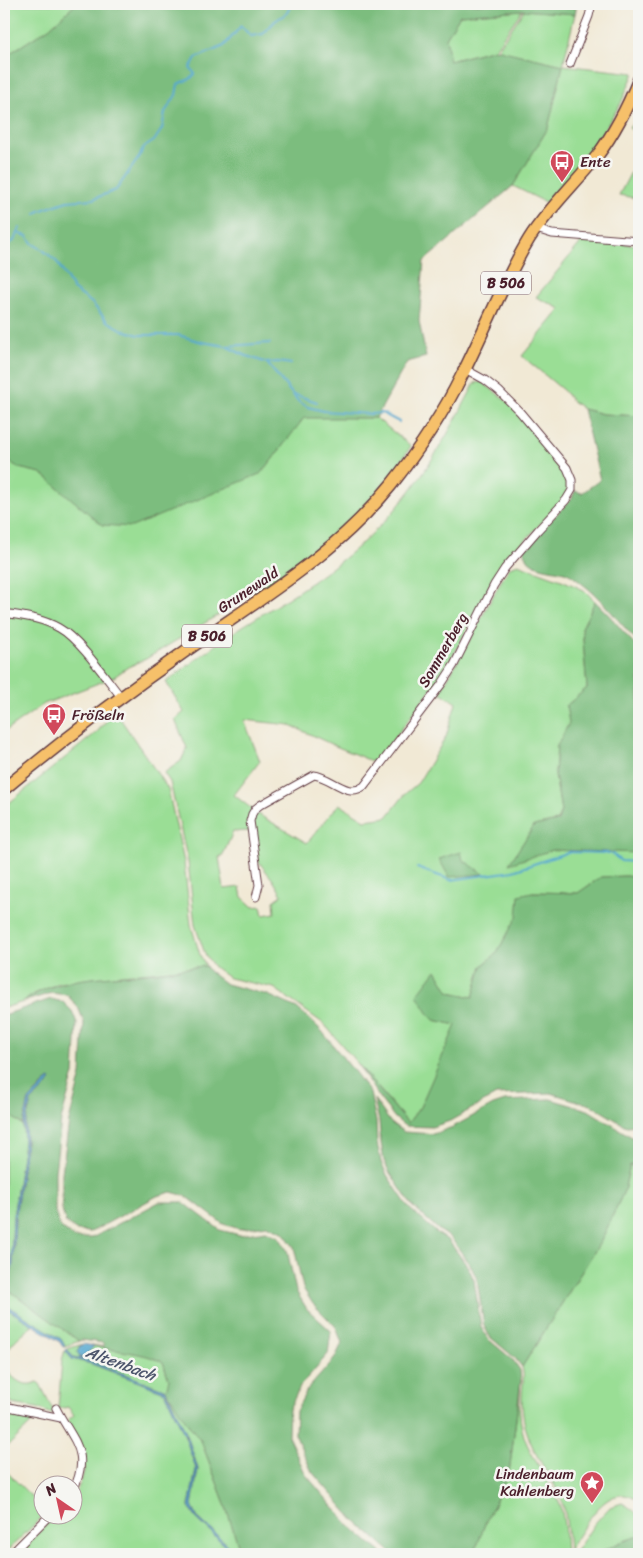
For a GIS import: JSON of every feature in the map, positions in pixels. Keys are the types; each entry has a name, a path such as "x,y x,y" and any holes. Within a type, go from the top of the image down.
{"main road":[{"name":"B 506","path":"466,369 514,268 536,229 543,218 598,154 628,105 639,79"},
{"name":"Grunewald","path":"114,702 302,571 360,520 391,486 417,450 466,369"},
{"name":"B 506","path":"4,789 114,702"}],"street":[{"path":"570,64 592,4"},
{"path":"536,229 552,234 639,241"},
{"name":"Sommerberg","path":"256,897 259,885 250,821 255,809 314,775 322,776 348,790 354,791 364,786 441,685 505,568 570,495 573,485 571,474 556,454 507,398 485,380 466,369"},
{"path":"4,613 32,618 61,629 85,652 114,702"},
{"path":"4,1403 9,1407 61,1418"},
{"path":"56,1408 79,1450 82,1464 80,1476"},
{"path":"11,1554 39,1526"}],"green space":[{"path":"4,4 76,4 49,28 4,57"},
{"path":"76,4 577,4 575,14 522,10 460,15 446,38 450,61 495,49 563,65 548,128 513,186 424,261 419,321 426,357 407,362 376,418 304,418 262,473 132,527 102,525 41,473 19,468 4,458 4,57 49,28"},
{"path":"522,10 495,49 449,61 446,38 460,15"},
{"path":"524,10 575,14 563,65 497,50"},
{"path":"563,65 634,73 621,103 590,152 547,203 513,186 548,128"},
{"path":"639,115 639,135 629,128"},
{"path":"639,157 639,199 619,195"},
{"path":"583,240 639,245 639,416 603,414 583,409 522,356 561,309 536,297"},
{"path":"482,382 508,402 565,469 569,482 567,495 507,560 494,579 445,671 376,763 290,725 244,720 260,761 234,795 252,809 249,831 233,832 222,857 219,857 224,889 240,887 242,897 253,907 261,906 263,915 275,913 274,901 282,895 258,861 253,825 256,813 307,843 339,804 365,820 387,817 406,793 418,783 446,737 456,703 440,692 510,567 518,564 564,581 584,590 595,601 582,628 587,688 566,706 570,723 557,746 555,774 561,811 557,821 534,826 510,863 552,850 634,851 639,853 639,878 626,876 601,877 578,893 532,892 496,954 482,966 473,997 449,992 436,971 430,1016 434,1020 457,1025 420,1107 408,1123 324,1024 274,988 229,978 214,967 205,954 195,925 188,862 170,782 164,773 181,761 187,748 175,720 184,712 166,682 214,646 315,580 366,540 409,493 455,421 475,383"},
{"path":"583,409 603,414 639,416 639,643 604,603 574,577 561,571 535,565 529,561 524,549 572,498 575,491 582,493 600,480"},
{"path":"304,417 376,418 411,446 389,479 359,512 324,546 288,572 146,659 128,667 114,677 44,704 4,732 4,458 19,468 41,473 102,524 262,473"},
{"path":"595,601 639,649 639,853 552,850 509,864 534,826 558,821 561,811 555,774 557,746 569,723 566,706 587,688 582,628"},
{"path":"115,711 168,789 184,862 191,925 200,955 206,966 59,983 34,994 23,1002 4,1008 4,807 97,732"},
{"path":"461,852 463,860 484,874 449,877 439,859"},
{"path":"626,876 639,878 639,1125 626,1126 591,1105 551,1093 496,1095 450,1121 432,1127 405,1126 395,1118 358,1065 408,1123 420,1107 456,1025 434,1020 417,995 436,970 449,992 473,997 482,966 496,954 517,917 519,895 532,892 578,893 601,877"},
{"path":"206,966 209,971 226,984 268,995 297,1008 320,1029 357,1075 370,1093 376,1121 377,1143 381,1162 387,1175 409,1208 449,1241 468,1267 474,1280 481,1327 488,1339 513,1360 520,1370 521,1380 509,1473 486,1521 474,1554 393,1554 355,1521 312,1472 295,1434 296,1411 307,1390 335,1358 342,1343 336,1327 313,1304 303,1288 294,1247 283,1232 267,1225 240,1229 223,1224 186,1196 171,1192 157,1196 91,1232 77,1231 66,1223 62,1210 62,1173 69,1121 81,1075 84,1022 78,1007 67,995 51,993 23,1002 49,988 77,980"},
{"path":"51,999 63,1002 72,1011 77,1023 74,1074 61,1120 55,1172 55,1211 60,1227 75,1238 92,1238 159,1202 183,1202 220,1230 240,1235 266,1231 279,1237 287,1250 296,1291 307,1309 331,1331 328,1354 301,1385 289,1409 288,1436 306,1475 350,1526 383,1554 241,1554 224,1501 201,1441 166,1390 169,1380 163,1362 155,1358 91,1345 104,1347 103,1343 79,1341 10,1291 8,1285 13,1264 15,1218 26,1142 25,1125 31,1101 47,1086 49,1079 29,1100 23,1125 4,1111 4,1097 10,1088 4,1080 4,1015"},
{"path":"374,1099 391,1123 404,1132 433,1134 453,1127 493,1105 505,1101 550,1099 588,1110 635,1139 639,1137 639,1169 630,1165 624,1191 601,1241 522,1367 515,1358 490,1337 484,1326 477,1279 471,1266 451,1238 412,1206 390,1173 384,1161"},
{"path":"4,1111 23,1125 24,1142 13,1218 11,1263 6,1284 8,1290 4,1299"},
{"path":"630,1165 639,1169 639,1502 628,1496 617,1496 607,1500 589,1519 569,1550 562,1501 533,1448 525,1424 522,1406 522,1367 601,1241 624,1191"},
{"path":"10,1291 79,1341 65,1346 61,1339 4,1304"},
{"path":"4,1307 34,1325 13,1342 4,1359"},
{"path":"83,1344 78,1348 90,1349 94,1346 138,1354 163,1362 187,1423 201,1441 224,1501 241,1554 234,1554 231,1548 197,1517 192,1505 198,1469 187,1435 166,1390 93,1362 73,1357 67,1349"},
{"path":"65,1350 72,1359 92,1364 165,1392 185,1436 196,1469 189,1506 196,1518 229,1549 231,1554 16,1554 45,1526 82,1526 84,1460 80,1444 68,1425 68,1420 74,1415 68,1407 58,1409 62,1360"},
{"path":"4,1366 18,1381 27,1384 37,1382 40,1384 54,1412 52,1414 37,1408 12,1404 4,1380"},
{"path":"521,1380 520,1405 522,1429 531,1452 553,1489 560,1505 564,1523 566,1554 474,1554 486,1521 509,1473"},
{"path":"4,1408 38,1417 8,1446 4,1453"},
{"path":"4,1469 32,1497 33,1526 4,1554"},
{"path":"622,1503 633,1510 638,1516 639,1536 596,1554 574,1554 595,1523 610,1507"},
{"path":"639,1536 639,1554 596,1554 621,1542"}],"water":[{"path":"49,1079 51,1080 47,1086 31,1101 25,1125 26,1142 15,1218 13,1264 8,1285 10,1291 4,1304 8,1290 6,1284 11,1263 13,1218 24,1142 23,1125 29,1100"},
{"path":"4,1304 61,1339 65,1346 63,1347 59,1341 4,1307"},
{"path":"83,1344 94,1346 81,1358 77,1352"},
{"path":"67,1349 73,1357 93,1362 166,1390 187,1435 198,1469 192,1505 197,1517 231,1548 234,1554 231,1554 229,1549 196,1518 189,1506 196,1469 185,1436 165,1392 92,1364 72,1359 65,1350"}],"waterway":[{"path":"36,214 39,211 67,201 93,199 116,190 140,156 143,148 154,141 162,129 165,112 176,95 178,84 190,79 195,74 190,68 196,58 224,46 241,26 251,36 263,34 275,21 287,13 291,4"},
{"path":"4,248 8,248 9,243 14,241 20,228"},
{"path":"17,233 27,236 33,244 57,262 73,289 92,303 107,321 123,330 139,335 178,335 226,346 267,363 299,402 308,407 324,411 382,413 399,422"},
{"path":"227,346 270,343"},
{"path":"267,363 291,364"},
{"path":"296,395 317,402"},
{"path":"417,868 451,880 513,871 569,852 611,853 621,861 639,862"}],"place":[{"name":"Ente","path":"562,183"},
{"name":"Frößeln","path":"54,736"},
{"name":"Lindenbaum Kahlenberg","path":"592,1504"}],"water label":[{"name":"Altenbach","path":"121,1363"}]}
